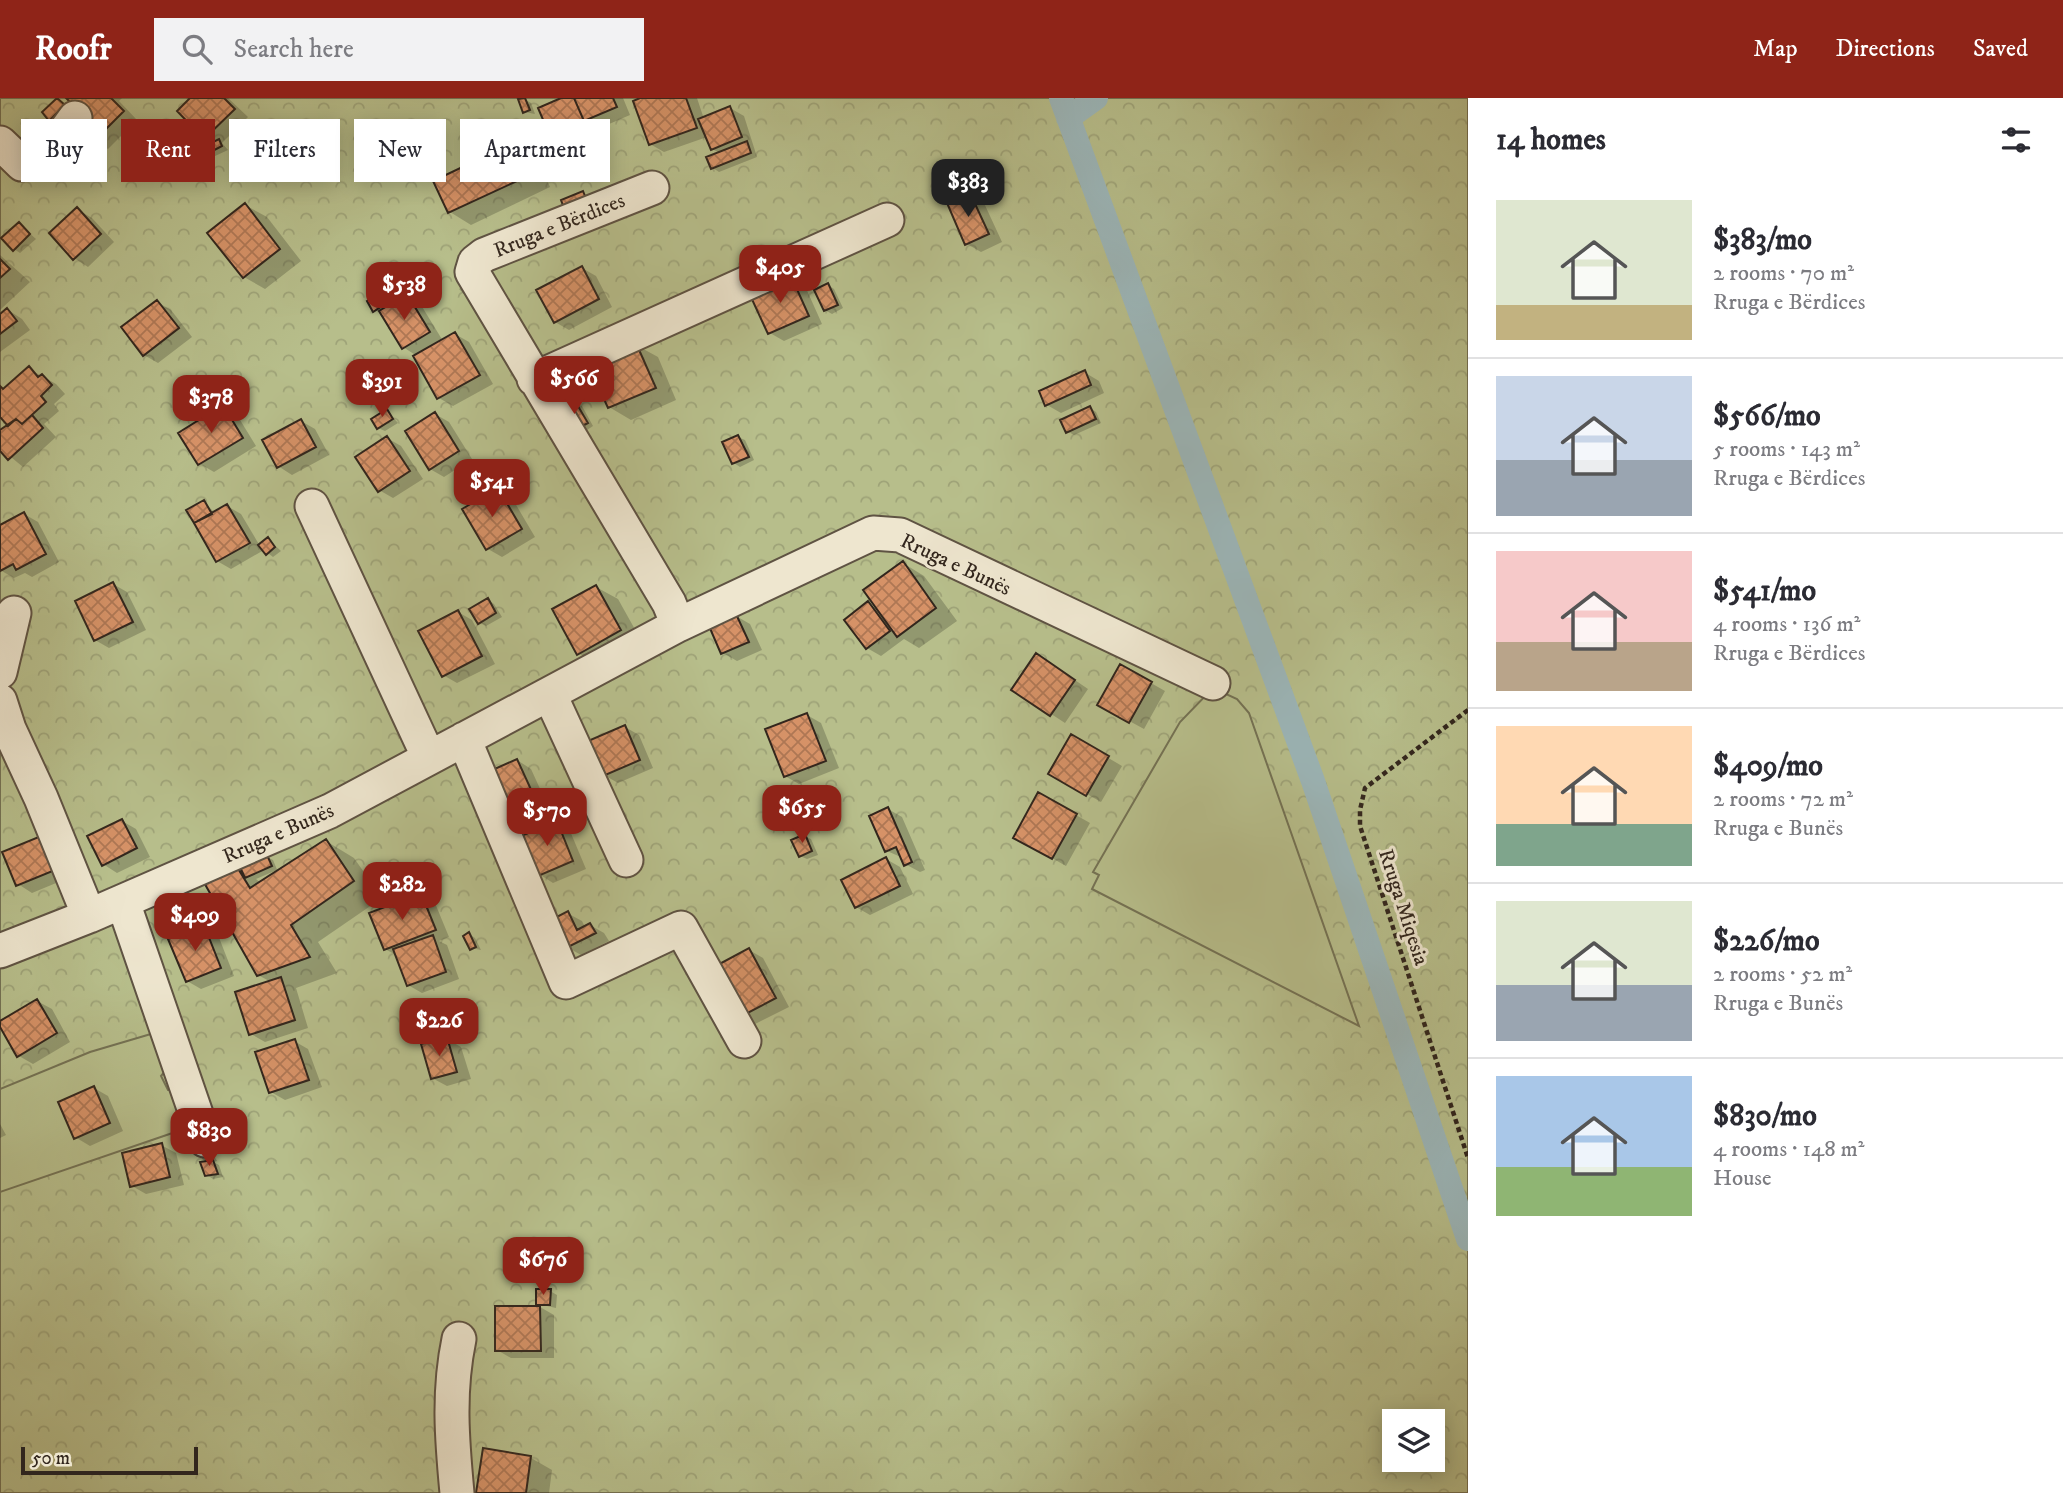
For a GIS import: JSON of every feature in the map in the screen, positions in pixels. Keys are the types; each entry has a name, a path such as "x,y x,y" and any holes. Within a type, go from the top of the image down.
{"street":[{"path":"0,144 22,164 34,160 54,145 75,118"},
{"name":"Rruga e Bërdices","path":"652,188 484,256 475,262 472,272 669,603 678,625"},
{"path":"534,379 887,220"},
{"path":"313,506 429,758"},
{"name":"Rruga e Bunës","path":"0,951 123,902 330,811 678,625 873,533 900,535 1213,683"},
{"path":"0,672 14,613"},
{"path":"550,695 626,860"},
{"path":"0,701 9,729 41,798 89,916"},
{"path":"464,739 566,982 681,928 744,1041"},
{"path":"123,902 205,1140"},
{"path":"457,1493 452,1448 451,1379 459,1339"}],"path":[{"name":"Rruga Miqesia","path":"1468,710 1365,788 1360,826 1468,1158"}],"green space":[{"path":"0,98 1468,98 1468,1493 0,1493"},
{"path":"1213,688 1237,699 1249,713 1359,1026 1092,889 1099,875 1093,872 1180,722"},
{"path":"161,1031 173,1062 161,1076 168,1090 184,1089 190,1127 0,1192 0,1089 90,1052"}],"building":[{"path":"57,98 65,105 51,119 47,119 42,112"},
{"path":"66,98 111,98 124,111 107,128 107,119 87,119"},
{"path":"190,98 224,98 235,109 215,128 215,119 185,119 177,111"},
{"path":"525,98 530,110 523,113 518,99"},
{"path":"561,98 574,98 583,119 543,119 538,108"},
{"path":"574,98 613,98 617,107 583,119"},
{"path":"640,98 686,98 697,128 649,145 633,101"},
{"path":"730,106 742,137 711,150 698,119"},
{"path":"219,139 222,146 215,150 215,141"},
{"path":"747,141 751,153 711,169 706,157"},
{"path":"460,168 460,182 515,182 448,213 433,182 446,182 446,175"},
{"path":"583,191 589,206 567,216 561,200"},
{"path":"970,193 989,234 965,245 947,203"},
{"path":"245,203 280,249 243,278 207,233"},
{"path":"77,207 101,234 73,260 49,233"},
{"path":"19,222 30,234 13,251 1,238"},
{"path":"0,259 10,269 0,278"},
{"path":"582,266 599,299 554,323 536,290"},
{"path":"791,276 809,316 768,334 750,295"},
{"path":"828,283 838,305 824,311 814,290"},
{"path":"378,294 385,304 373,312 367,301"},
{"path":"407,294 430,332 402,349 379,311"},
{"path":"157,300 179,328 143,356 121,327"},
{"path":"7,308 17,321 0,334 0,314"},
{"path":"455,332 480,375 437,399 413,356"},
{"path":"636,343 656,388 608,408 588,364"},
{"path":"29,366 38,377 42,374 52,385 41,396 46,402 22,424 16,419 8,426 0,417 0,386 3,389"},
{"path":"1085,370 1091,385 1045,406 1039,391"},
{"path":"575,401 588,423 573,431 561,409"},
{"path":"223,405 243,438 198,465 178,433"},
{"path":"1090,406 1096,419 1066,433 1060,420"},
{"path":"387,409 393,419 377,429 371,419"},
{"path":"435,412 459,451 429,470 405,431"},
{"path":"32,415 43,428 8,460 0,451 0,430 16,419 22,424"},
{"path":"301,419 316,447 277,468 262,440"},
{"path":"738,435 749,457 732,464 722,442"},
{"path":"387,436 410,471 378,492 355,457"},
{"path":"498,488 522,529 486,550 462,509"},
{"path":"204,500 212,514 194,523 186,510"},
{"path":"227,504 250,543 216,562 194,523"},
{"path":"24,512 46,554 16,570 13,564 0,571 0,525"},
{"path":"268,537 275,547 266,555 258,545"},
{"path":"903,561 936,608 897,637 863,590"},
{"path":"113,582 133,622 94,641 75,601"},
{"path":"596,585 621,630 577,655 552,609"},
{"path":"488,598 496,613 478,624 469,609"},
{"path":"868,601 890,631 866,649 844,620"},
{"path":"458,610 482,656 442,677 418,631"},
{"path":"736,614 749,642 721,654 709,626"},
{"path":"1036,653 1075,680 1050,716 1011,690"},
{"path":"1120,664 1152,682 1129,723 1097,705"},
{"path":"807,713 826,761 784,777 765,729"},
{"path":"625,725 640,760 603,776 588,741"},
{"path":"1071,734 1109,756 1086,796 1048,774"},
{"path":"517,759 534,796 507,809 490,771"},
{"path":"1038,792 1077,814 1052,859 1013,838"},
{"path":"888,807 912,862 904,866 896,847 885,852 869,816"},
{"path":"122,819 137,848 102,866 87,836"},
{"path":"557,821 573,861 538,876 521,836"},
{"path":"46,834 60,868 16,886 2,852"},
{"path":"805,834 812,851 799,857 791,840"},
{"path":"326,839 354,881 291,925 310,957 257,976 202,879 237,867 250,888"},
{"path":"267,855 272,866 245,878 240,867"},
{"path":"886,857 900,886 855,908 841,880"},
{"path":"421,893 436,930 384,950 369,913"},
{"path":"568,911 577,930 590,923 596,933 566,948 551,920"},
{"path":"204,925 221,968 186,982 168,939"},
{"path":"469,932 476,947 470,950 463,936"},
{"path":"433,935 446,972 407,986 393,949"},
{"path":"749,948 776,998 738,1018 712,968"},
{"path":"281,977 295,1020 249,1035 235,992"},
{"path":"37,999 57,1033 17,1057 0,1027 0,1021"},
{"path":"447,1037 457,1072 431,1079 421,1044"},
{"path":"295,1039 309,1080 269,1093 255,1052"},
{"path":"94,1086 110,1123 74,1139 58,1102"},
{"path":"162,1143 170,1177 130,1187 122,1153"},
{"path":"213,1160 218,1174 205,1176 200,1162"},
{"path":"536,1289 551,1289 550,1305 536,1305"},
{"path":"495,1306 540,1306 541,1351 495,1351"},
{"path":"483,1448 531,1456 526,1493 476,1493"}],"waterway":[{"path":"1061,98 1313,781 1468,1239"},
{"path":"1068,118 1096,98"}]}
